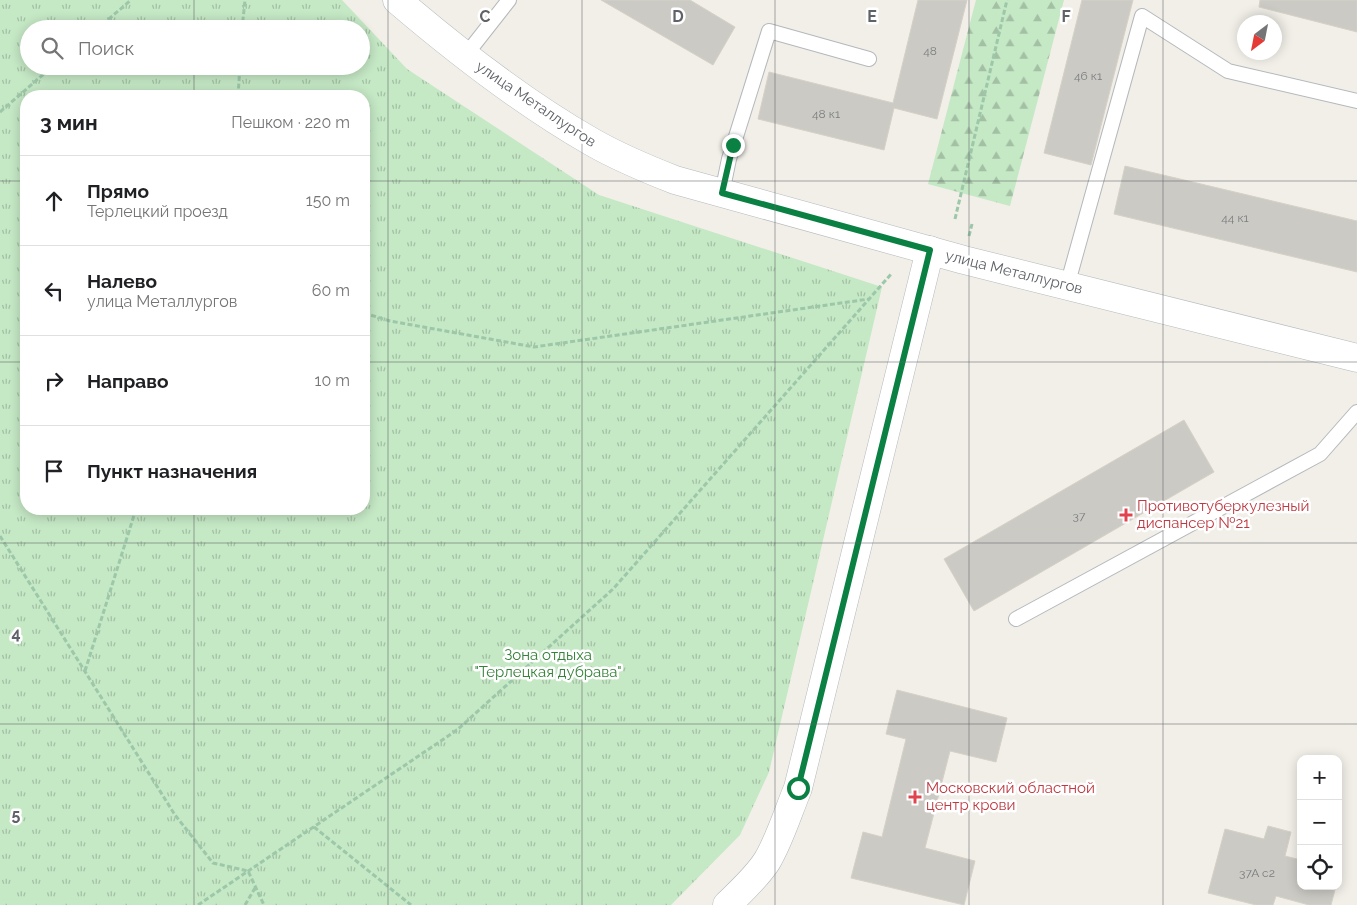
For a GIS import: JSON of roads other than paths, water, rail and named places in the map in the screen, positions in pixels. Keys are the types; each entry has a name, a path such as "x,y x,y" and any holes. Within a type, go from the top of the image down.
{"street":[{"name":"улица Металлургов","path":"397,0 465,56 544,112 592,142 636,164 675,180 1067,286 1357,358"},
{"path":"727,905 750,883 766,861 780,834 798,788 930,250"}],"lane":[{"path":"465,56 509,0"},
{"path":"1067,286 1142,16 1228,71 1357,101"},
{"path":"722,193 729,158 769,31 869,59"},
{"path":"1016,619 1320,454 1357,412"}],"place":[{"name":"Противотуберкулезный диспансер №21","path":"1126,515"},
{"name":"Московский областной центр крови","path":"915,797"}],"park label":[{"name":"Зона отдыха \"Терлецкая дубрава\"","path":"548,664"}]}
